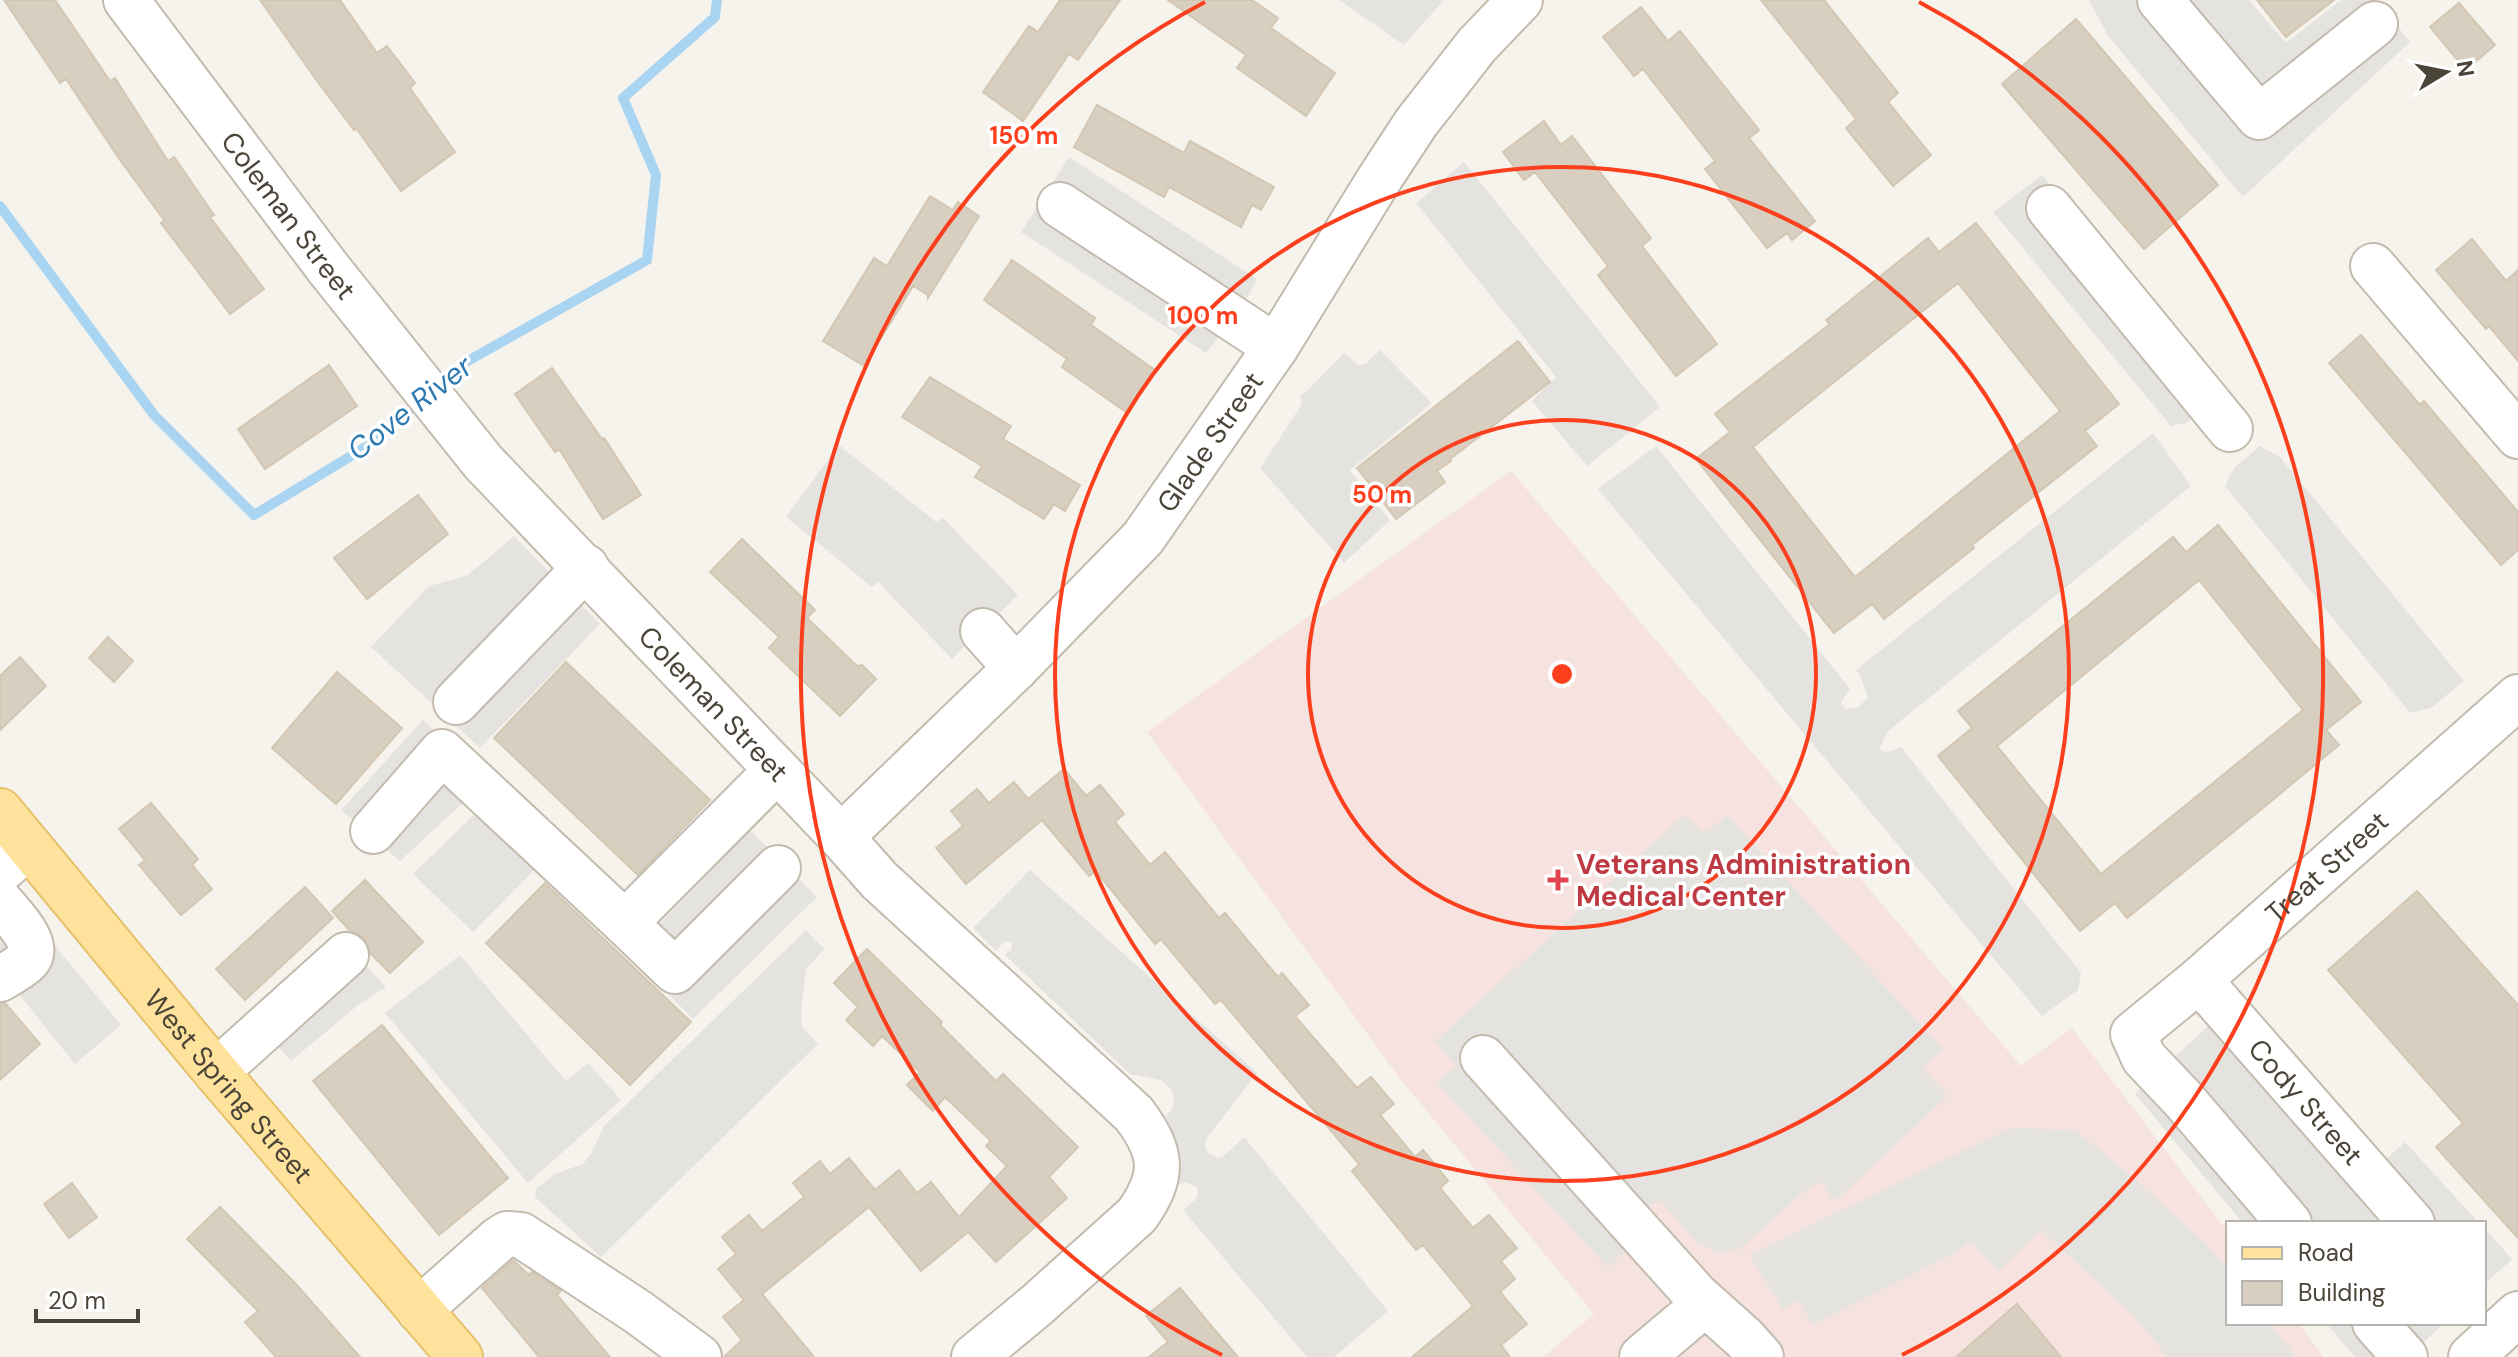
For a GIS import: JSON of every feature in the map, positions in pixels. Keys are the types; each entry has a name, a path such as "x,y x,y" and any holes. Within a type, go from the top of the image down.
{"main road":[{"name":"West Spring Street","path":"0,811 14,858 216,1072 460,1357"}],"street":[{"name":"Coleman Street","path":"126,0 328,268 483,462 586,567 879,880 1134,1114 1147,1133 1156,1154 1158,1175 1150,1197 1137,1215 974,1357"},
{"name":"Glade Street","path":"841,837 1016,668 1143,538 1276,347 1416,123 1477,45 1520,0"},
{"path":"2160,0 2259,117 2375,24"},
{"path":"1060,205 1276,347"},
{"path":"2049,208 2230,429"},
{"path":"2373,266 2518,436"},
{"path":"456,702 586,567"},
{"path":"983,631 1016,668"},
{"name":"Treat Street","path":"2287,1221 2144,1058 2133,1034 2199,980 2518,697"},
{"path":"373,831 442,752 675,971 778,868"},
{"path":"625,923 777,770"},
{"path":"0,901 31,940 32,953 14,970"},
{"path":"216,1072 346,955"},
{"name":"Cody Street","path":"2199,980 2410,1221"},
{"path":"1483,1058 1705,1304 1761,1357"},
{"path":"419,1310 499,1239 507,1234 521,1235 638,1312 699,1357"},
{"path":"1642,1357 1705,1304"},
{"path":"2471,1357 2503,1314"},
{"path":"2377,1325 2405,1357"}],"shaded area":[{"path":"1339,0 1444,0 1404,45"},
{"path":"2089,0 2249,0 2286,43 2341,0 2376,0 2410,42 2243,197 2108,36"},
{"path":"1069,157 1257,279 1243,305 1206,353 1021,232"},
{"path":"1464,162 1660,407 1587,466 1532,401 1556,377 1416,203"},
{"path":"2042,175 2218,399 2186,423 2171,426 1993,212"},
{"path":"1380,350 1432,403 1350,470 1390,520 1344,563 1260,468 1302,404 1300,395 1344,353 1358,365 1365,364"},
{"path":"2153,433 2191,486 1888,731 1879,749 1886,753 1901,747 2081,973 2078,990 2042,1016 1598,489 1656,446 1850,689 1841,702 1845,709 1857,708 1868,698 1856,670"},
{"path":"839,445 936,522 943,518 1018,595 952,659 878,582 872,587 786,517"},
{"path":"2260,446 2280,457 2464,681 2431,708 2410,713 2225,486 2234,468"},
{"name":"Veterans Administration Medical Center","path":"1511,471 2021,1066 2072,1028 2226,1229 2226,1325 2300,1325 2324,1357 1543,1357 1594,1314 1398,1076 1147,732"},
{"path":"514,536 600,624 480,748 371,647 429,586 467,576"},
{"path":"423,720 558,846 473,932 413,874 479,810 468,798 400,861 341,810"},
{"path":"1685,815 1701,832 1708,831 1727,815 1943,1049 1924,1066 1925,1072 1948,1096 1835,1201 1821,1183 1813,1184 1738,1250 1717,1252 1697,1243 1662,1202 1656,1202 1649,1207 1649,1214 1655,1222 1608,1268 1437,1083 1456,1066 1435,1041"},
{"path":"750,830 817,897 693,1019 630,955"},
{"path":"1030,870 1257,1073 1206,1139 1205,1147 1209,1154 1218,1158 1244,1137 1388,1311 1334,1357 1307,1357 1183,1210 1197,1198 1198,1191 1187,1182 1177,1185 1174,1142 1166,1116 1173,1107 1174,1096 1169,1087 1161,1080 1130,1074 1005,955 1012,949 1012,943 1003,943 996,951 973,928"},
{"path":"0,880 121,1025 75,1064 17,992 0,998"},
{"path":"806,930 824,949 806,969 801,1012 802,1027 818,1044 601,1257 535,1197 536,1189 555,1174 583,1164 604,1126"},
{"path":"336,935 386,987 357,1006 291,1061 273,1041 283,991"},
{"path":"460,955 566,1081 588,1063 621,1100 528,1183 385,1013"},
{"path":"2240,996 2382,1163 2405,1142 2477,1221 2241,1221 2135,1094"},
{"path":"2013,1127 2077,1131 2207,1245 2226,1269 2226,1325 2271,1325 2296,1357 2168,1357 2132,1314 2041,1230 1998,1271 1971,1241 1957,1252 1812,1325 1799,1300 1783,1309 1749,1255"},
{"path":"2486,1230 2512,1259 2486,1283"},
{"path":"2328,1325 2442,1325 2408,1357 2355,1357"}],"building":[{"path":"4,0 55,0 110,81 115,78 168,161 174,157 214,215 210,217 264,289 230,314 161,223 164,220 66,79 60,83"},
{"path":"260,0 340,0 377,53 387,46 415,83 410,88 455,152 401,191"},
{"path":"1060,0 1120,0 1078,60 1069,54 1023,121 983,92 1029,26 1038,32"},
{"path":"1168,0 1252,0 1278,18 1271,28 1335,73 1306,116 1237,68 1246,55"},
{"path":"1761,0 1824,0 1898,93 1888,102 1931,155 1893,186 1846,128 1856,119"},
{"path":"2257,0 2334,0 2286,37"},
{"path":"2459,3 2495,45 2466,70 2430,27"},
{"path":"1641,7 1668,41 1680,31 1759,130 1749,138 1815,221 1792,240 1787,233 1767,248 1705,169 1715,161 1643,69 1634,76 1603,37"},
{"path":"2076,19 2218,185 2144,249 2002,84"},
{"path":"1097,105 1184,153 1190,141 1274,187 1261,210 1252,205 1241,227 1169,187 1164,197 1074,147"},
{"path":"1544,121 1561,145 1572,136 1651,238 1642,246 1717,344 1676,376 1598,275 1608,266 1535,172 1524,180 1503,152"},
{"path":"930,196 953,210 958,202 979,216 928,298 913,286 864,366 823,341 874,258 887,266"},
{"path":"1976,223 2119,404 2085,431 2097,446 1972,545 1974,548 1884,619 1872,604 1834,633 1696,459 1730,432 1715,414 1830,324 1826,320 1928,238 1939,252","holes":["1958,283 2060,411 1855,577 1753,447"]},
{"path":"2472,239 2506,281 2518,270 2518,361 2436,270"},
{"path":"1012,260 1095,318 1091,325 1155,370 1126,412 1062,367 1067,359 984,300"},
{"path":"2361,335 2420,405 2424,401 2518,512 2518,550 2501,565 2329,363"},
{"path":"1518,341 1550,382 1450,459 1437,471 1445,482 1396,519 1357,468"},
{"path":"329,365 357,406 265,469 238,429"},
{"path":"552,368 604,438 641,495 603,519 559,449 555,452 515,394"},
{"path":"930,377 1011,426 1003,439 1080,485 1065,511 1054,504 1044,519 975,477 982,466 902,417"},
{"path":"418,495 448,534 367,599 334,558"},
{"path":"2218,525 2361,702 2326,730 2339,745 2253,816 2127,918 2115,903 2080,931 1938,756 1972,728 1958,711 2173,537 2186,552","holes":["2199,580 2303,710 2101,874 1997,746"]},
{"path":"742,539 815,610 807,618 857,666 862,665 876,679 840,716 769,648 779,637 710,572"},
{"path":"108,637 133,661 114,682 89,658"},
{"path":"20,657 46,686 0,730 0,676"},
{"path":"566,662 710,800 638,875 494,738"},
{"path":"337,672 402,728 336,804 272,748"},
{"path":"1064,769 1086,796 1100,785 1124,814 1115,822 1150,865 1165,852 1219,918 1225,913 1278,977 1282,973 1309,1005 1295,1016 1357,1088 1371,1077 1394,1104 1380,1115 1415,1157 1423,1150 1448,1181 1440,1188 1473,1228 1489,1215 1517,1248 1501,1261 1515,1279 1500,1292 1527,1324 1501,1345 1510,1357 1412,1357 1473,1306 1423,1245 1416,1250 1352,1171 1359,1164 1221,1000 1215,1004 1161,939 1155,944 1096,871 1089,876 1042,820 966,884 936,848 963,826 951,811 977,789 989,803 1014,782 1028,799"},
{"path":"151,803 198,859 192,865 212,889 181,915 139,865 145,860 119,829"},
{"path":"365,880 423,942 390,973 370,953 364,938 350,931 332,911"},
{"path":"545,883 691,1022 630,1085 486,943"},
{"path":"305,887 333,918 245,1000 216,969"},
{"path":"2417,891 2518,1005 2518,1238 2436,1147 2463,1123 2328,970"},
{"path":"867,949 942,1022 940,1025 996,1081 1003,1074 1078,1147 1049,1177 1067,1198 996,1262 968,1232 921,1271 869,1207 762,1294 814,1357 724,1357 742,1340 723,1317 744,1300 718,1269 736,1254 722,1237 749,1215 762,1231 804,1197 793,1183 820,1161 830,1174 849,1158 875,1190 899,1170 917,1193 931,1182 959,1217 1007,1166 986,1146 991,1141 945,1097 933,1111 907,1085 920,1072 882,1036 873,1046 846,1020 858,1007 834,983"},
{"path":"5,1003 40,1044 0,1080 0,1004"},
{"path":"382,1025 508,1178 439,1235 313,1081"},
{"path":"72,1183 97,1217 69,1238 44,1204"},
{"path":"220,1207 295,1283 360,1357 276,1357 245,1322 258,1311 187,1239"},
{"path":"513,1260 529,1275 532,1272 561,1291 557,1295 610,1357 539,1357 482,1288"},
{"path":"1180,1288 1238,1357 1149,1357 1168,1342 1146,1316"},
{"path":"2017,1304 2061,1357 1956,1357"}],"waterway":[{"name":"Cove River","path":"438,386 466,362 647,260 656,175 623,98 715,17 717,0"},
{"name":"Cove River","path":"0,206 154,415 254,515 369,445 422,399"}],"place":[{"name":"Veterans Administration Medical Center","path":"1558,880"}]}
